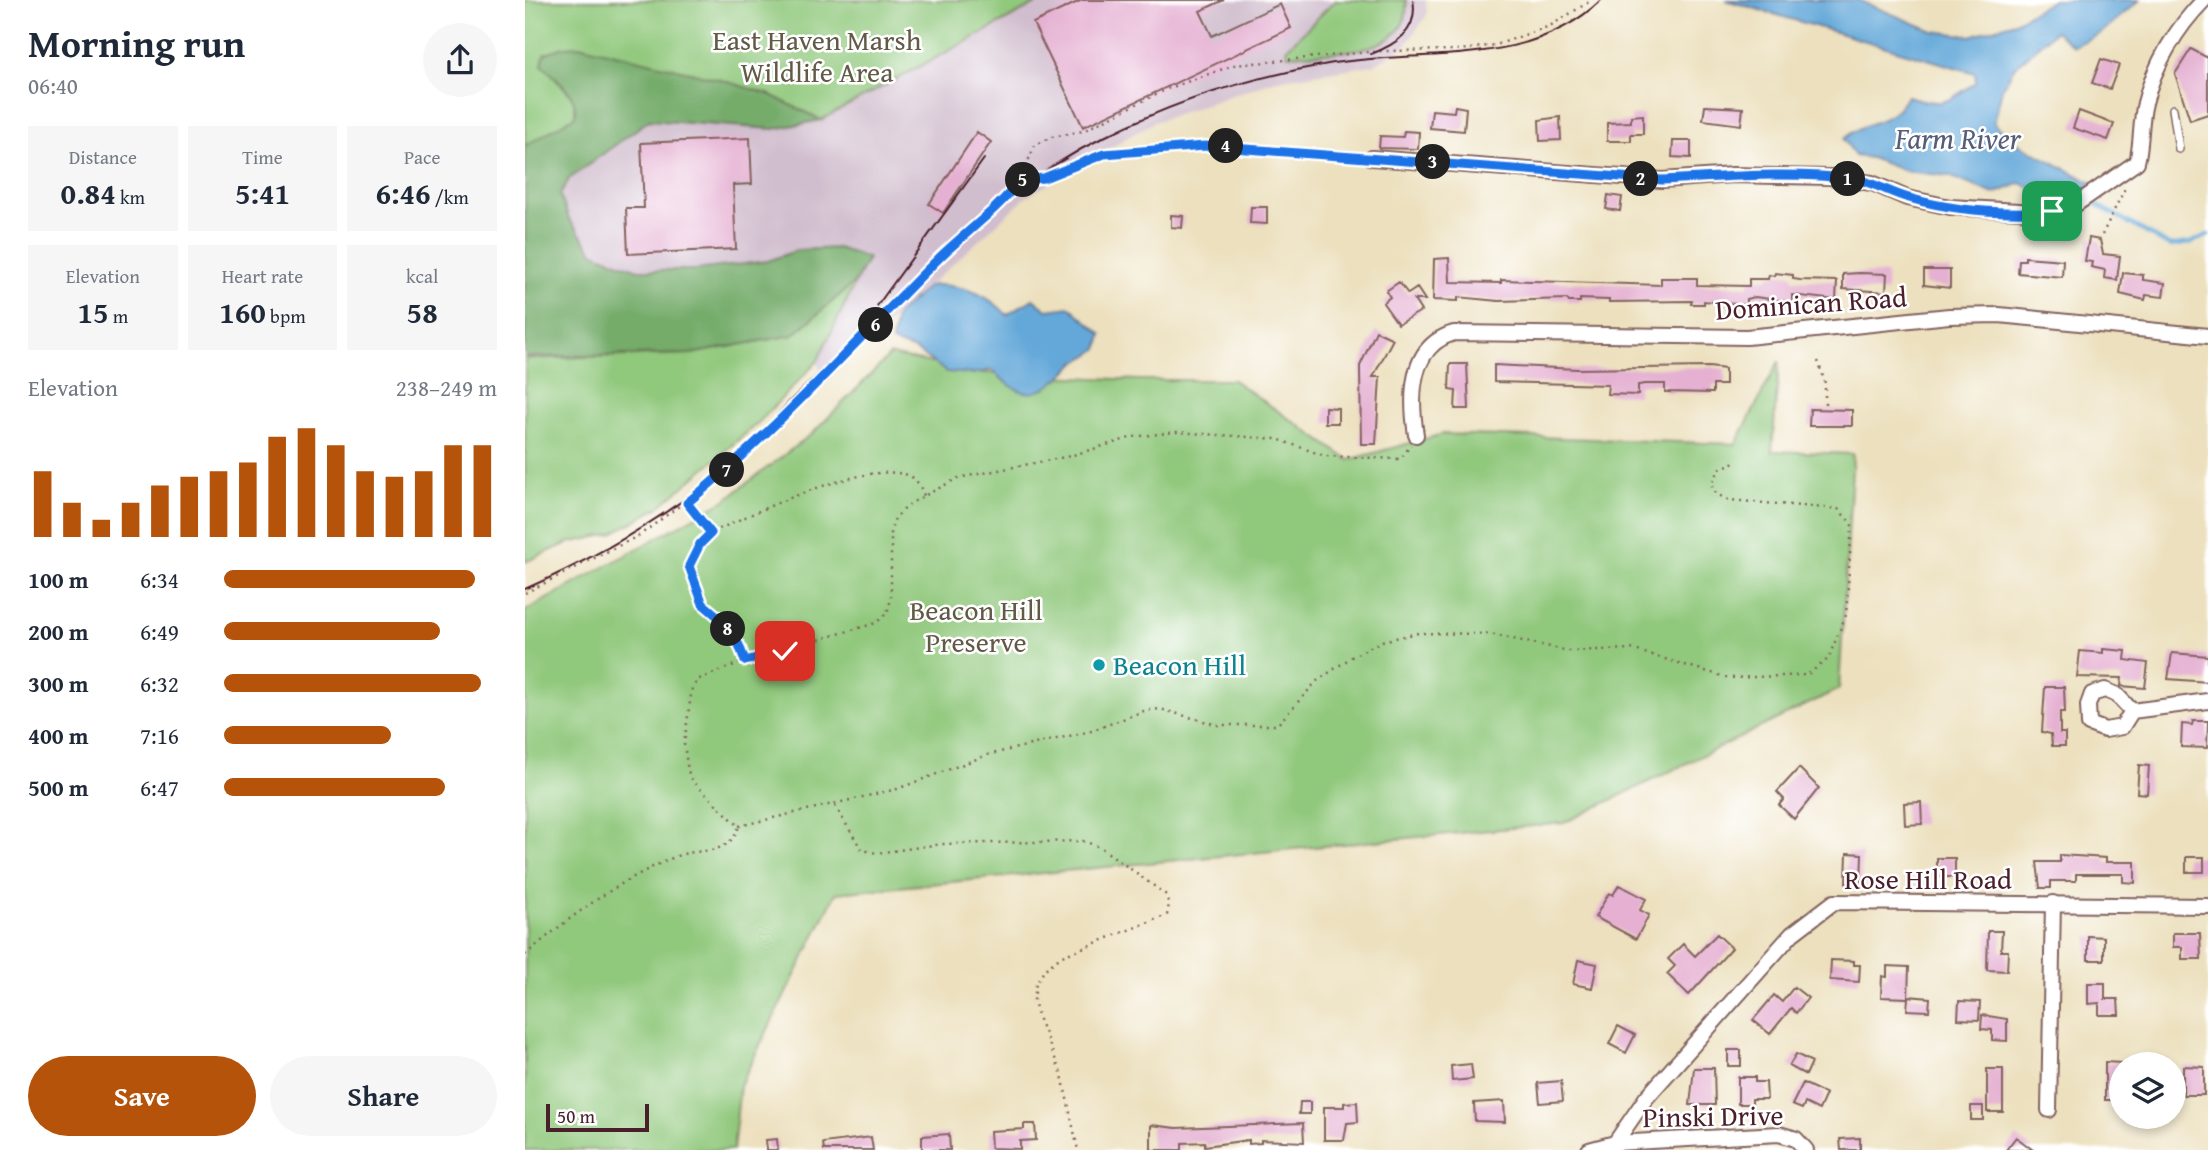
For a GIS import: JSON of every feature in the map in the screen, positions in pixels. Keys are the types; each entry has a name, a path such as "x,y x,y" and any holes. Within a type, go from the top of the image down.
{"street":[{"path":"1372,158 1662,180 1747,175 1830,177 1872,183 1907,198 1950,207 2052,211 2072,207 2133,168 2139,154 2145,101 2155,73 2182,26 2204,0"},
{"name":"Dominican Road","path":"1416,435 1413,396 1420,360 1437,339 1454,333 1747,337 1949,316 1999,315 2208,336"},
{"path":"2132,711 2208,701"},
{"name":"Rose Hill Road","path":"1615,1143 1646,1098 1792,934 1834,902 2208,906"},
{"path":"2049,1110 2053,903"},
{"name":"Pinski Drive","path":"1615,1143 1779,1134 1796,1139 1806,1150"},
{"path":"1589,1150 1615,1143"}],"lane":[{"path":"2173,109 2179,149"}],"path":[{"path":"525,593 611,551 687,503 769,432 938,260 1000,206 1020,180 1035,145 1052,137 1083,131 1167,89 1234,65 1379,51 1460,50 1496,45 1542,30 1592,0"},
{"path":"1020,180 1044,178 1104,154 1155,148 1224,146 1372,158"},
{"path":"2102,235 2116,211 2133,168"},
{"path":"1818,361 1825,383 1825,405"},
{"path":"739,826 693,782 688,771 684,744 692,688 699,679 745,661 876,623 887,612 891,599 891,529 895,518 958,478 1070,456 1157,433 1221,433 1276,439 1325,456 1385,460 1400,459 1408,453 1416,435"},
{"path":"739,826 835,806 897,789 987,755 1091,731 1144,711 1160,709 1218,725 1277,725 1329,673 1353,656 1399,636 1478,633 1569,651 1631,649 1729,678 1807,675 1828,659 1846,615 1852,524 1838,509 1729,500 1716,494 1711,484 1715,474 1735,462"},
{"path":"745,661 739,645 722,620 703,604 689,566 700,544 711,533 796,494 859,477 909,476 919,483 925,498"},
{"path":"687,503 711,533"},
{"path":"835,806 862,850 877,853 942,844 1083,841 1100,847 1165,894 1169,904 1167,915 1062,956 1045,969 1036,984 1034,1000 1062,1075 1077,1150"},
{"path":"525,955 583,906 615,886 679,855 718,850 733,839 739,826"}],"shaded area":[{"path":"1039,0 1426,0 1427,15 1404,47 1373,65 1276,80 1154,122 1026,197 825,381 817,362 855,283 690,354 525,359 525,192 616,128"}],"green space":[{"name":"East Haven Marsh Wildlife Area","path":"525,0 1043,0 821,120 768,94 557,81 574,101 575,117 525,146"},
{"path":"1336,0 1406,0 1404,19 1396,33 1382,42 1364,48 1288,55 1286,49"},
{"path":"583,46 768,94 821,120 774,129 649,120 569,179 560,195 569,219 594,253 638,270 696,270 768,261 798,250 838,248 868,258 856,281 793,335 690,354 525,357 525,146 575,116 574,101 570,94 542,65 544,54 563,47"},
{"path":"856,281 817,362 758,423 658,508 611,534 568,543 525,562 525,359 690,354 793,335"},
{"name":"Beacon Hill Preserve","path":"890,355 983,373 1139,380 1233,380 1349,460 1443,434 1736,444 1779,361 1772,451 1853,454 1839,689 1564,823 836,893 740,1085 733,1150 525,1150 525,611 725,500 813,433"}],"water":[{"name":"Farm River","path":"1726,0 1858,0 1933,31 1971,36 2015,22 2053,0 2140,0 2101,33 2074,46 2055,31 2014,68 2002,89 1994,123 2014,142 2096,185 2073,202 2040,194 2021,183 1994,194 1949,176 1905,171 1871,158 1855,156 1844,139 1852,132 1886,118 1901,106 1907,96 1929,102 1950,99 1976,82 1975,73"},
{"path":"935,285 974,292 992,301 1007,315 1033,299 1047,310 1070,307 1102,334 1099,347 1076,362 1051,384 1033,392 1015,388 992,370 972,374 947,372 915,350 892,342 896,316 927,287"}],"building":[{"path":"1082,0 1224,0 1200,11 1212,36 1280,4 1291,28 1083,127 1033,23"},
{"path":"2191,49 2208,58 2208,114 2190,120 2175,74"},
{"path":"2101,59 2119,65 2110,89 2092,83"},
{"path":"1455,106 1466,108 1464,131 1430,128 1432,110 1454,112"},
{"path":"1705,106 1743,108 1741,125 1703,120"},
{"path":"2079,111 2114,124 2108,140 2073,128"},
{"path":"1643,115 1643,134 1631,134 1631,141 1607,141 1607,123 1631,122 1631,116"},
{"path":"1560,117 1561,140 1540,141 1539,120"},
{"path":"1404,131 1419,132 1418,149 1379,148 1380,136 1403,137"},
{"path":"977,132 991,142 943,213 929,204"},
{"path":"750,138 752,184 733,185 736,249 628,254 626,208 644,208 641,143"},
{"path":"1673,141 1691,141 1691,158 1672,157"},
{"path":"1608,195 1622,197 1620,211 1606,209"},
{"path":"1251,207 1267,207 1267,224 1250,223"},
{"path":"1171,215 1183,216 1182,228 1171,227"},
{"path":"2089,238 2100,240 2103,254 2120,256 2117,280 2104,278 2105,270 2091,267 2092,262 2085,261"},
{"path":"2025,257 2063,260 2062,277 2018,273 2019,260 2025,260"},
{"path":"1449,258 1450,282 1501,283 1501,280 1661,285 1661,278 1697,278 1697,285 1749,286 1749,279 1768,279 1769,275 1774,276 1775,273 1793,275 1793,279 1800,280 1837,281 1836,300 1792,295 1792,302 1755,297 1746,299 1746,305 1704,301 1704,304 1691,304 1692,301 1609,302 1580,299 1580,302 1569,302 1567,299 1498,301 1458,297 1458,301 1433,300 1434,259"},
{"path":"1924,270 1950,270 1950,288 1924,285"},
{"path":"2123,273 2143,275 2143,280 2165,283 2163,297 2146,295 2145,300 2120,294"},
{"path":"1843,274 1887,274 1886,292 1843,289"},
{"path":"1399,282 1408,294 1417,288 1425,300 1414,300 1421,311 1398,324 1383,303 1390,297 1386,291"},
{"path":"1376,331 1393,339 1373,377 1380,377 1376,444 1361,444 1360,366"},
{"path":"1450,364 1467,364 1469,409 1455,409 1456,391 1449,390"},
{"path":"1494,365 1577,369 1709,367 1725,369 1725,385 1713,385 1713,393 1665,392 1665,384 1645,384 1638,385 1638,395 1607,394 1608,385 1494,382"},
{"path":"1325,407 1338,408 1338,423 1325,423"},
{"path":"1810,409 1852,410 1852,426 1809,426"},
{"path":"2103,649 2126,651 2125,660 2148,663 2145,688 2121,686 2122,678 2077,677 2080,651 2103,653"},
{"path":"2172,653 2208,656 2208,682 2168,679"},
{"path":"2045,687 2064,687 2065,712 2060,712 2060,733 2065,733 2065,746 2052,746 2051,734 2042,732"},
{"path":"2193,721 2208,721 2207,748 2181,747 2182,724 2192,725"},
{"path":"2139,765 2149,766 2147,794 2137,793"},
{"path":"1799,768 1819,788 1794,819 1779,805 1784,799 1777,792"},
{"path":"1921,802 1922,824 1905,825 1904,803"},
{"path":"1847,853 1862,854 1861,883 1846,883"},
{"path":"2060,855 2106,858 2106,862 2135,862 2135,883 2123,882 2123,874 2076,874 2076,881 2051,881 2051,888 2040,888 2037,862 2060,862"},
{"path":"2186,857 2204,857 2204,872 2186,872"},
{"path":"1937,858 1955,858 1955,877 1937,877"},
{"path":"1619,885 1646,899 1640,910 1649,915 1636,939 1595,917 1609,893 1613,895"},
{"path":"1988,931 2002,931 2001,951 2008,951 2007,971 1987,970"},
{"path":"2173,933 2200,933 2201,959 2182,959 2182,947 2173,947"},
{"path":"1717,934 1732,948 1689,995 1667,974 1675,966 1668,959 1683,944 1695,956"},
{"path":"2088,936 2104,937 2104,960 2088,960"},
{"path":"1578,960 1597,964 1592,988 1573,984"},
{"path":"1831,960 1854,961 1854,965 1860,965 1859,982 1830,980"},
{"path":"1887,966 1909,967 1908,996 1930,998 1929,1011 1907,1010 1908,998 1881,997 1882,976 1887,977"},
{"path":"2088,983 2105,983 2105,999 2118,999 2119,1015 2099,1015 2099,1003 2088,1004"},
{"path":"1794,987 1808,998 1796,1013 1791,1008 1770,1034 1753,1020 1774,995 1782,1002"},
{"path":"1959,1001 1980,1002 1979,1020 1958,1019"},
{"path":"1982,1015 2007,1019 2007,1041 1992,1040 1992,1030 1981,1029"},
{"path":"1618,1026 1635,1035 1626,1053 1609,1044"},
{"path":"1728,1050 1741,1050 1741,1066 1728,1066"},
{"path":"1796,1054 1812,1062 1806,1075 1789,1066"},
{"path":"2105,1062 2109,1062 2109,1100 2105,1100"},
{"path":"1471,1064 1473,1079 1452,1081 1451,1066"},
{"path":"2186,1066 2204,1067 2204,1095 2186,1095"},
{"path":"1694,1068 1714,1068 1715,1105 1690,1105"},
{"path":"1987,1069 2003,1069 2003,1112 1987,1112"},
{"path":"1738,1077 1755,1077 1755,1082 1766,1082 1767,1099 1752,1099 1752,1104 1738,1104"},
{"path":"1561,1081 1563,1101 1540,1103 1538,1083"},
{"path":"1803,1083 1826,1094 1819,1110 1805,1103 1802,1109 1792,1105"},
{"path":"1504,1101 1505,1122 1475,1121 1474,1103"},
{"path":"1300,1102 1310,1102 1310,1114 1299,1114"},
{"path":"1357,1102 1358,1122 1347,1123 1344,1140 1324,1140 1324,1107 1344,1107 1344,1103"},
{"path":"1971,1106 1983,1106 1983,1120 1971,1120"},
{"path":"1303,1123 1304,1142 1261,1140 1261,1143 1249,1144 1249,1140 1205,1146 1205,1142 1182,1143 1182,1150 1151,1150 1151,1125 1176,1128"},
{"path":"1024,1124 1035,1124 1036,1140 1020,1141 1020,1149 991,1148 990,1131 1024,1129"},
{"path":"949,1134 950,1150 922,1150 922,1136"},
{"path":"871,1137 873,1150 824,1150 823,1143"},
{"path":"2016,1137 2033,1150 2006,1150"},
{"path":"1860,1138 1860,1150 1841,1150 1840,1139"},
{"path":"777,1139 778,1150 767,1150 766,1140"}],"waterway":[{"name":"Farm River","path":"2087,199 2170,246 2190,243 2208,235"}],"tram line":[{"path":"1371,54 1389,46 1409,28 1414,11 1413,0"},
{"path":"525,589 640,529 720,473 751,446 791,400 931,265 1013,194 1073,154 1132,123 1242,83 1328,64 1471,53 1507,47 1540,38 1572,22 1601,0"},
{"path":"877,306 984,159"}],"place":[{"name":"Beacon Hill","path":"1099,665"}],"route":[{"path":"785,651 745,661 739,645 722,620 703,604 689,566 700,544 711,533 687,503 769,432 938,260 1000,206 1020,180 1044,178 1104,154 1130,150 1224,146 1662,180 1788,174 1830,177 1872,183 1907,198 1950,207 2052,211"}]}
